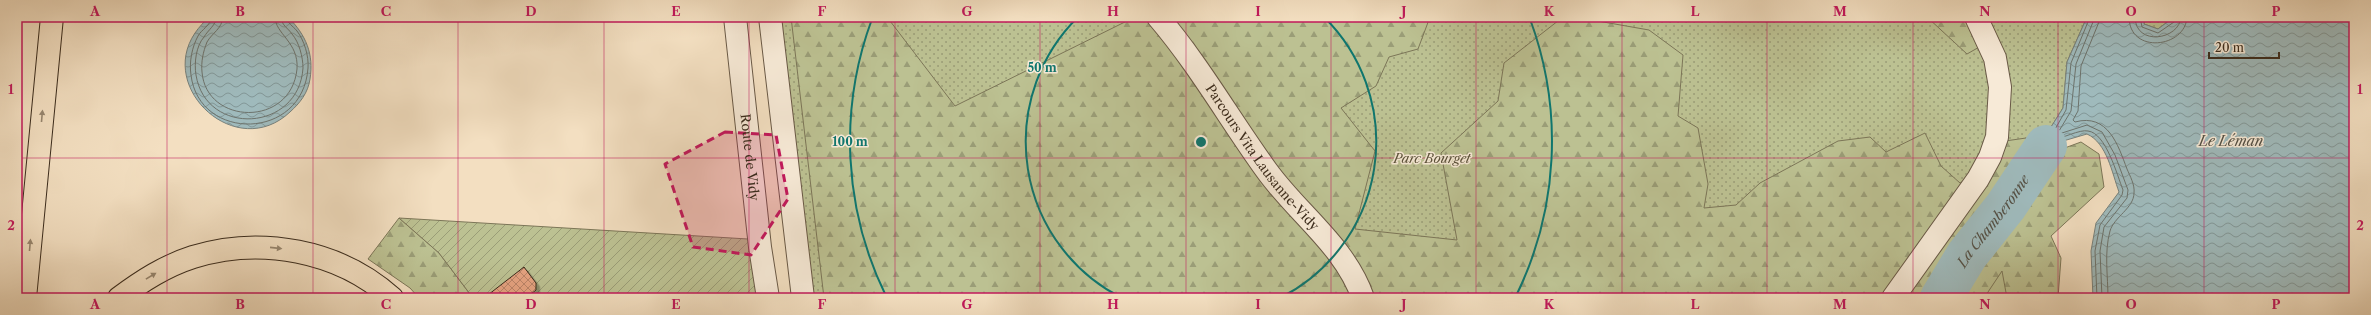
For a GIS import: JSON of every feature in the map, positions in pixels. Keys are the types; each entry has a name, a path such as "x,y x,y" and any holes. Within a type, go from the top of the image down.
{"highway":[{"path":"25,298 52,17"},
{"path":"119,298 156,273 192,258 224,250 258,247 293,250 337,264 369,281 392,298"}],"street":[{"name":"Route de Vidy","path":"735,17 760,247 768,298"},
{"path":"770,17 803,298"},
{"name":"Parcours Vita Lausanne-Vidy","path":"1158,17 1178,40 1267,172 1338,252 1363,298"},
{"path":"1893,298 1978,179 1990,156 1997,137 2000,87 1995,58 1976,17"}],"highlighted area":[{"path":"725,132 776,135 788,199 751,255 693,247 665,164"}],"green space":[{"name":"Parc Bourget","path":"777,17 2087,17 2067,62 2063,108 2046,135 2046,146 1941,298 811,298"},
{"name":"Parc Bourget","path":"791,17 887,17 955,106 1135,17 1430,17 1418,49 1389,57 1376,86 1341,108 1375,151 1355,229 1457,240 1441,153 1498,101 1504,63 1563,17 1575,17 1649,30 1683,55 1678,116 1698,128 1708,184 1704,208 1736,205 1760,183 1838,141 1870,137 1886,152 1925,133 1941,166 1960,183 2000,159 2005,141 2026,138 2029,161 2081,142 2099,154 2104,187 2051,236 2061,258 2058,298 824,298"},
{"path":"1927,17 1968,17 1981,46 1967,54"},
{"path":"2144,17 2174,17 2158,29 2144,24"},
{"path":"399,218 439,253 473,298 419,298 410,288 368,259"},
{"path":"399,218 748,239 759,298 473,298 439,253"},
{"path":"2002,271 2007,298 1984,298"}],"water":[{"path":"209,17 288,17 300,31 310,53 310,79 305,93 290,112 269,125 247,129 227,124 208,112 194,96 186,76 186,55 195,33"},
{"name":"Le Léman","path":"2087,17 2144,17 2144,24 2158,29 2174,17 2354,17 2354,298 2093,298 2091,251 2096,223 2119,192 2108,159 2094,138 2087,134 2046,146 2046,135 2063,108 2067,62"}],"building":[{"path":"524,267 536,283 536,290 526,298 484,298"}],"waterway":[{"name":"La Chamberonne","path":"1941,298 1967,255 2006,206 2046,146"}]}
